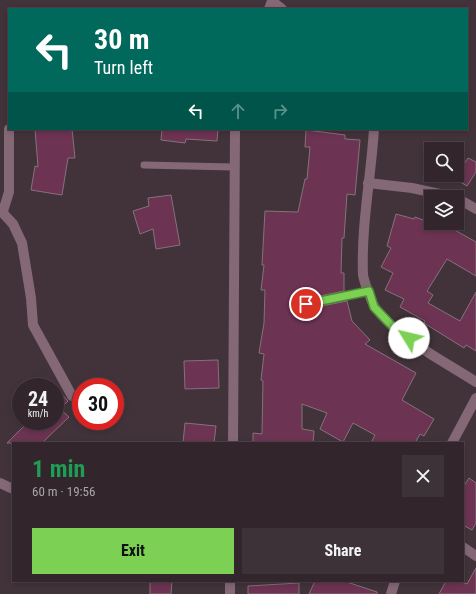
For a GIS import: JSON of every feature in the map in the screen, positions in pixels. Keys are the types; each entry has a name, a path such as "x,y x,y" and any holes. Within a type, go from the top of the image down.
{"street":[{"path":"271,3 280,8"},
{"path":"10,130 9,192 1,211 13,224 22,243 31,298 33,325 72,396"},
{"path":"233,442 233,167 235,130"},
{"path":"374,130 373,156 368,184 363,276 374,307 396,330 476,382"},
{"path":"368,184 424,191"},
{"path":"464,202 476,209"},
{"path":"453,442 476,398"},
{"path":"0,483 12,489"},
{"path":"464,548 476,556"},
{"path":"230,582 230,594"},
{"path":"391,594 395,582"}],"lane":[{"path":"144,165 233,167"},
{"path":"306,304 369,291"}],"building":[{"path":"35,130 72,130 75,158 68,158 62,195 31,190 35,166 38,167"},
{"path":"162,130 218,130 217,141 186,139 185,143 161,140"},
{"path":"306,130 345,135 345,139 360,140 355,195 347,194 344,238 342,238 341,273 344,273 344,291 305,299 301,302 301,305 307,309 347,301 352,321 370,340 365,344 416,373 402,400 434,419 424,436 420,434 416,442 372,442 375,435 353,423 343,442 320,429 327,413 302,404 302,429 314,431 313,442 253,442 253,433 262,434 263,381 261,380 264,354 259,353 264,323 265,290 261,290 264,265 262,265 265,211 298,212 305,179 307,179 310,147 305,147"},
{"path":"468,158 476,162 476,172 467,186 460,182 464,182 464,164"},
{"path":"171,195 180,245 156,249 153,229 140,234 133,211 149,206 148,198"},
{"path":"396,214 414,219 415,217 424,220 424,230 455,230 476,242 476,276 447,259 427,291 433,295 428,303 460,321 476,292 476,351 466,345 464,348 424,323 425,321 400,307 404,299 385,290 393,273 381,267 391,248 387,246"},
{"path":"218,360 219,388 185,389 184,361"},
{"path":"64,397 68,401 64,405"},
{"path":"64,413 69,417 64,422"},
{"path":"185,423 216,426 214,442 183,442"},
{"path":"20,430 56,430 43,442 7,443"},
{"path":"469,478 476,483 476,523 472,530 464,526 464,486"},
{"path":"476,568 476,594 439,594 445,582 462,582 467,584"},
{"path":"150,582 172,582 171,594 150,594"},
{"path":"315,582 347,582 377,592 377,594 309,594"},
{"path":"299,583 299,594 248,594 248,586"}],"route":[{"path":"306,304 369,291 374,307 396,330 409,338"}]}
